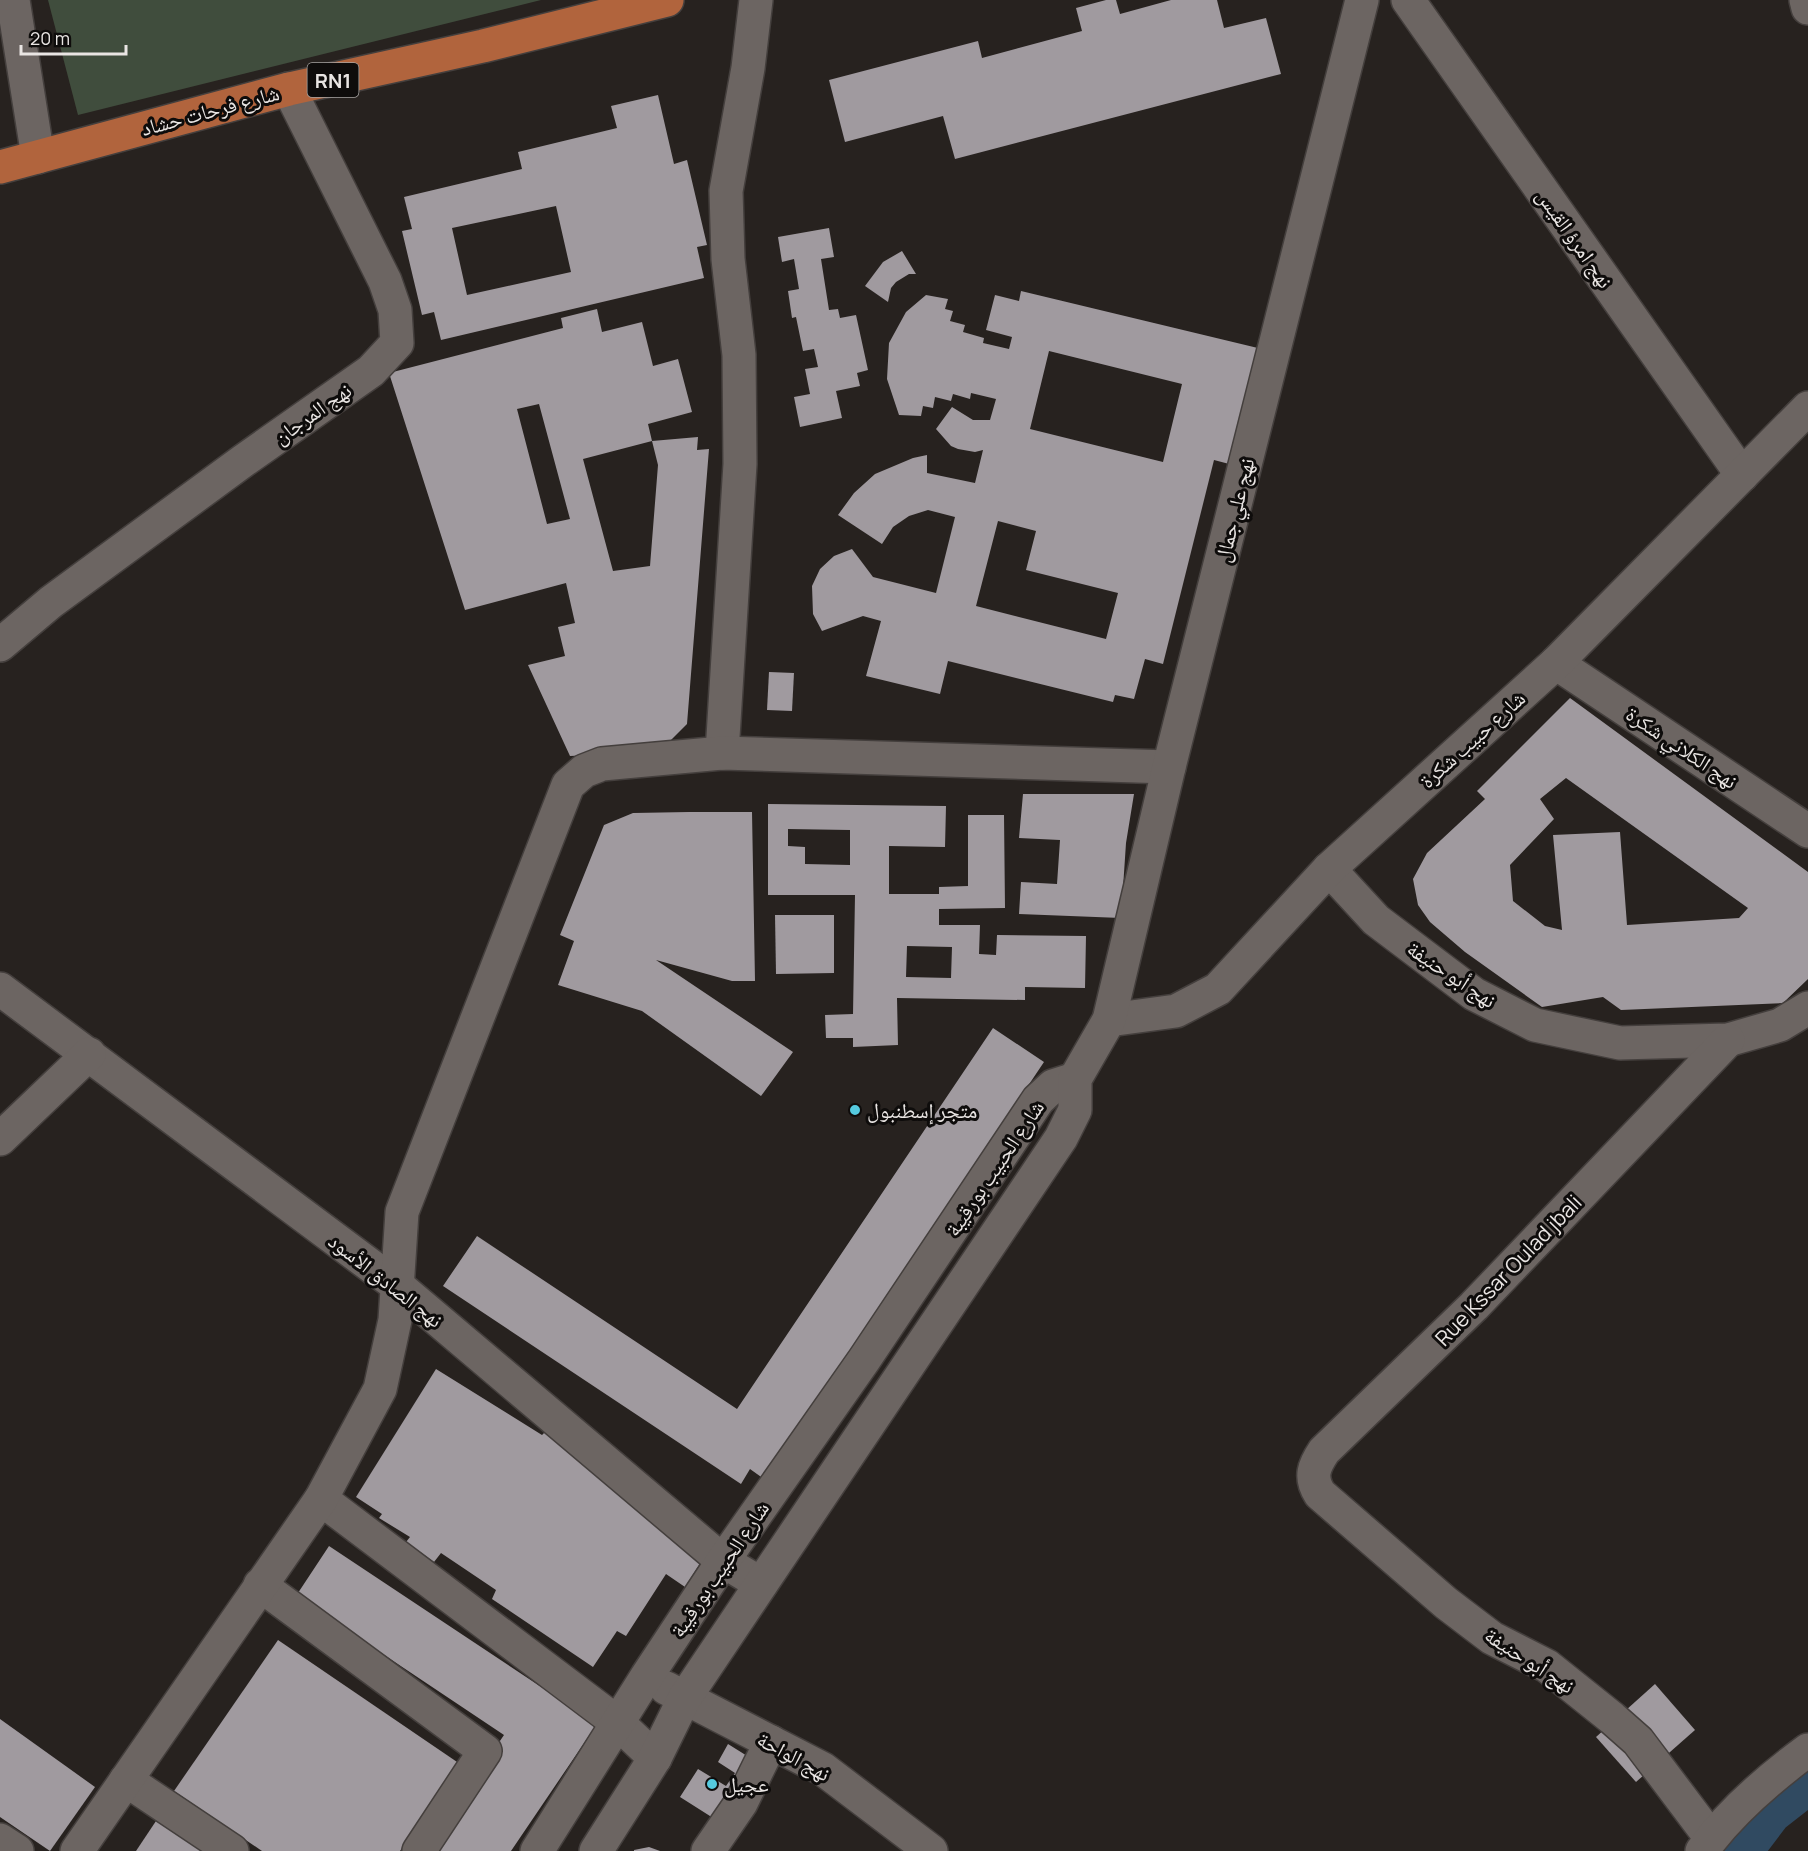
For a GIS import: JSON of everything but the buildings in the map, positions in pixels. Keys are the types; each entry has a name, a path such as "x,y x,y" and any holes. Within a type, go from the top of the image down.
{"main road":[{"name":"شارع فرحات حشاد","path":"0,167 289,89 483,46 667,0"}],"street":[{"path":"13,0 38,157"},
{"path":"722,753 740,464 739,355 729,259 726,191 748,68 756,0"},
{"name":"نهج علي جمال","path":"1075,1079 1109,1020 1169,767 1362,0"},
{"name":"نهج امرؤ القيس","path":"1408,0 1742,475"},
{"path":"1806,0 1808,8"},
{"name":"نهج المرجان","path":"0,645 61,595 243,461 371,371 392,352 397,343 395,310 385,281 289,89"},
{"name":"شارع حبيب شكرة","path":"1109,1020 1176,1011 1218,989 1329,869 1556,663 1808,408"},
{"name":"نهج الكلاني شكرة","path":"1556,663 1808,831"},
{"path":"77,1851 321,1499 380,1389 395,1320 402,1212 568,785 584,771 602,764 722,753 1169,767"},
{"name":"نهج أبو حنيفة","path":"1329,869 1377,920 1465,987 1536,1025 1620,1043 1728,1040 1780,1026 1808,1008"},
{"name":"نهج الصادق الأسود","path":"0,989 398,1286 723,1561 761,1584"},
{"name":"Rue Kssar Oulad jbali","path":"1330,1501 1314,1485 1313,1474 1324,1451 1474,1306 1728,1040"},
{"path":"0,1139 89,1054"},
{"name":"شارع الحبيب بورقيبة","path":"537,1851 647,1676 723,1561 870,1351 1038,1100 1053,1086 1075,1079 1075,1110 1061,1138 684,1699 655,1758 596,1851"},
{"path":"321,1499 618,1723 655,1758"},
{"name":"نهج أبو حنيفة","path":"1330,1501 1446,1603 1492,1638 1547,1666 1638,1741 1706,1844"},
{"path":"260,1585 485,1750 419,1851"},
{"name":"نهج الواحة","path":"647,1676 684,1699 823,1769 931,1851"},
{"path":"708,1851 741,1803 771,1742"},
{"path":"1706,1844 1776,1773 1808,1750"},
{"path":"126,1780 232,1851"},
{"path":"0,1840 17,1851"}],"green space":[{"path":"48,0 541,0 78,115"}],"waterway":[{"path":"1744,1851 1772,1814 1808,1786"}],"place":[{"name":"متجر إسطنبول","path":"855,1110"},
{"name":"عجيل","path":"712,1784"}]}
